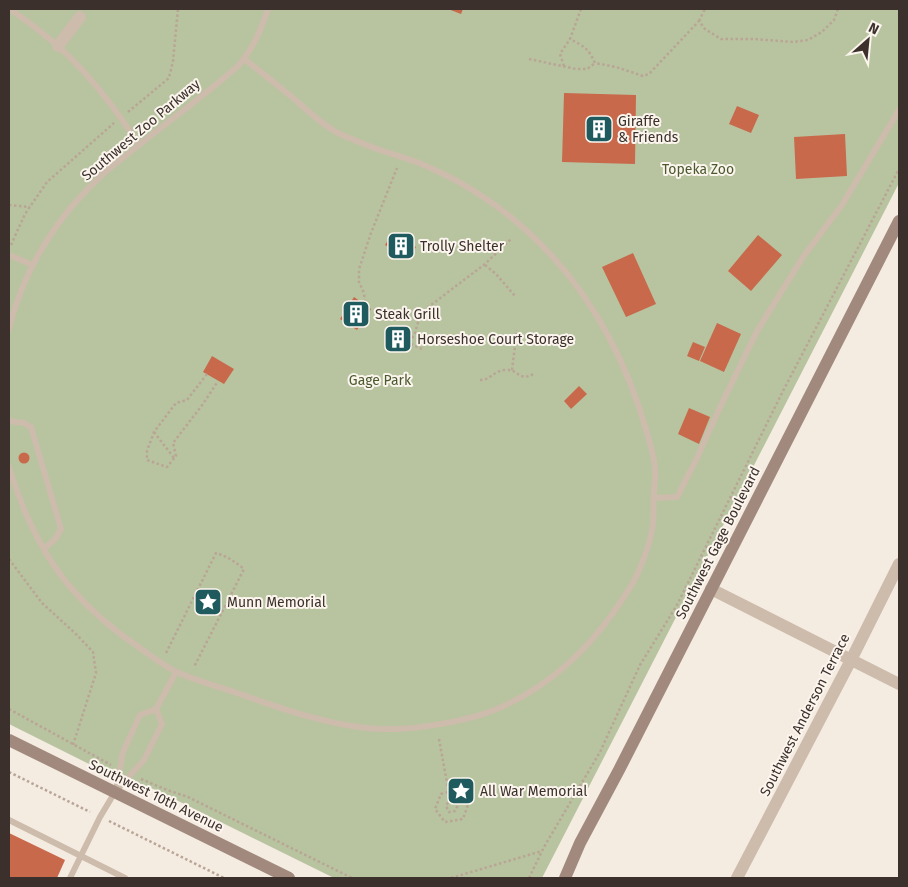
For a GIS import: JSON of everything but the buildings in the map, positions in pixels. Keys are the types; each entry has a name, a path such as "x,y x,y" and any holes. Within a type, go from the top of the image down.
{"main road":[{"name":"Southwest Gage Boulevard","path":"565,878 580,843 899,221"},
{"name":"Southwest 10th Avenue","path":"9,740 115,792 273,875 289,878"}],"street":[{"path":"58,46 80,17"},
{"name":"Southwest Anderson Terrace","path":"737,878 899,564"},
{"path":"711,589 899,684"}],"lane":[{"path":"10,9 58,46 102,93 121,117 139,145"},
{"name":"Southwest Zoo Parkway","path":"9,329 16,305 33,265 52,232 76,201 102,175 238,66 254,45 268,9"},
{"path":"9,467 23,507 44,549 72,590 100,617 130,641 176,672 260,701 348,726 386,729 424,726 493,711 521,698 546,683 585,648 604,625 637,576 653,527 656,468 644,422 628,376 618,354 596,316 572,281 552,256 522,227 475,192 446,175 418,162 382,151 337,132 313,116 244,59"},
{"path":"654,498 677,497 757,331 803,257 842,205 899,110"},
{"path":"9,255 33,265"},
{"path":"9,421 24,423 31,427 61,529 56,538 44,549"},
{"path":"115,792 123,752 140,715 156,708 176,672"},
{"path":"70,878 100,817 115,792 144,760 162,724 156,708"},
{"path":"9,820 125,878"}],"path":[{"path":"12,243 25,214 47,182 169,78 173,61 178,9"},
{"path":"564,66 560,54 570,40 581,9"},
{"path":"529,59 576,69 587,69 596,63 643,76 649,74 699,22 706,9"},
{"path":"699,22 721,39 794,42 808,40 822,32 834,20 838,9"},
{"path":"570,40 584,46 596,63"},
{"path":"365,302 364,293 359,282 359,270 371,233 397,168"},
{"path":"529,878 542,851 600,752 640,665 676,605 788,382 899,169"},
{"path":"9,205 30,207"},
{"path":"422,349 409,343 415,333 420,316 427,308 485,264 512,238"},
{"path":"485,264 515,296"},
{"path":"512,370 516,330"},
{"path":"480,380 488,379 494,373 502,370 512,370 523,377 535,373"},
{"path":"207,374 187,400 176,403 154,432 147,451 147,460 167,467 176,456 173,443 218,381"},
{"path":"154,432 174,458"},
{"path":"166,653 216,553 223,555 244,569 194,667"},
{"path":"9,559 42,603 93,652 96,673 73,745"},
{"path":"9,709 120,770"},
{"path":"439,739 450,799 446,806 449,812 455,811 458,805 451,799"},
{"path":"9,772 224,878"},
{"path":"131,774 188,797 352,878"},
{"path":"458,790 469,802 463,819 445,822 435,809 440,794 448,792 458,790"},
{"path":"451,878 542,851"}],"green space":[{"name":"Gage Park","path":"9,9 899,9 899,183 542,878 334,878 156,790 87,763 9,724"}],"place":[{"name":"Giraffe & Friends","path":"599,129"},
{"name":"Trolly Shelter","path":"401,246"},
{"name":"Steak Grill","path":"356,314"},
{"name":"Horseshoe Court Storage","path":"398,339"},
{"name":"Munn Memorial","path":"208,602"},
{"name":"All War Memorial","path":"461,791"}],"park label":[{"name":"Topeka Zoo","path":"698,169"}]}
